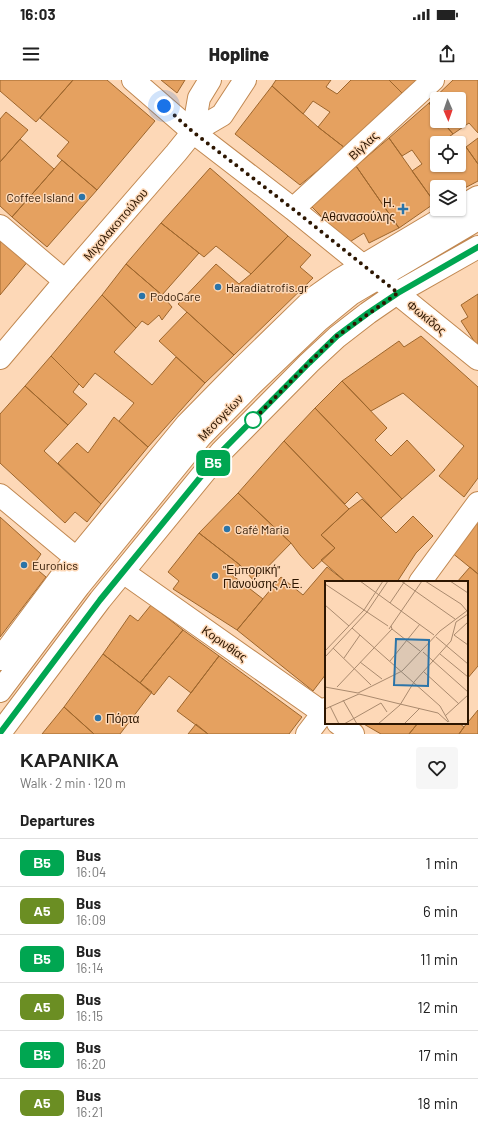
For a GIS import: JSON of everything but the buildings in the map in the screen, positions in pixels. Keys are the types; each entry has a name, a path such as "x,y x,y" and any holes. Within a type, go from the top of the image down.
{"main road":[{"name":"Φωκίδος","path":"133,80 193,132 293,209 478,358"},
{"name":"Μιχαλακοπούλου","path":"0,358 193,132 199,98 210,80"},
{"path":"193,132 222,115 245,80"},
{"name":"Βίγλας","path":"293,209 434,80"},
{"name":"Μεσογείων","path":"466,205 478,197"},
{"name":"Μεσογείων","path":"0,691 79,586 201,436 318,320 351,294 370,271 449,216"},
{"name":"Μεσογείων","path":"0,659 76,558 186,425 315,297 338,280 370,271 478,219"},
{"path":"0,226 65,281"},
{"path":"0,733 100,600 221,452 337,336 398,293 478,247"},
{"path":"0,495 76,558"},
{"path":"421,581 478,503"},
{"name":"Κορινθίας","path":"123,572 325,713"},
{"path":"307,734 325,718"},
{"name":"Κορινθίας","path":"340,724 353,734"}],"bus line":[{"name":"Β5","path":"0,733 100,600 221,452 337,336 398,293 478,247"}],"place":[{"name":"Coffee Island","path":"82,197"},
{"name":"Η. Αθανασούλης","path":"403,209"},
{"name":"Haradiatrofis.gr","path":"218,287"},
{"name":"PodoCare","path":"142,296"},
{"name":"Café Maria","path":"227,529"},
{"name":"Euronics","path":"24,565"},
{"name":"\"Εμπορική\" Πανούσης Α.Ε.","path":"215,576"},
{"name":"Πόρτα","path":"98,718"}],"route":[{"path":"164,106 193,132 293,209 398,293 337,336 253,420"}]}
